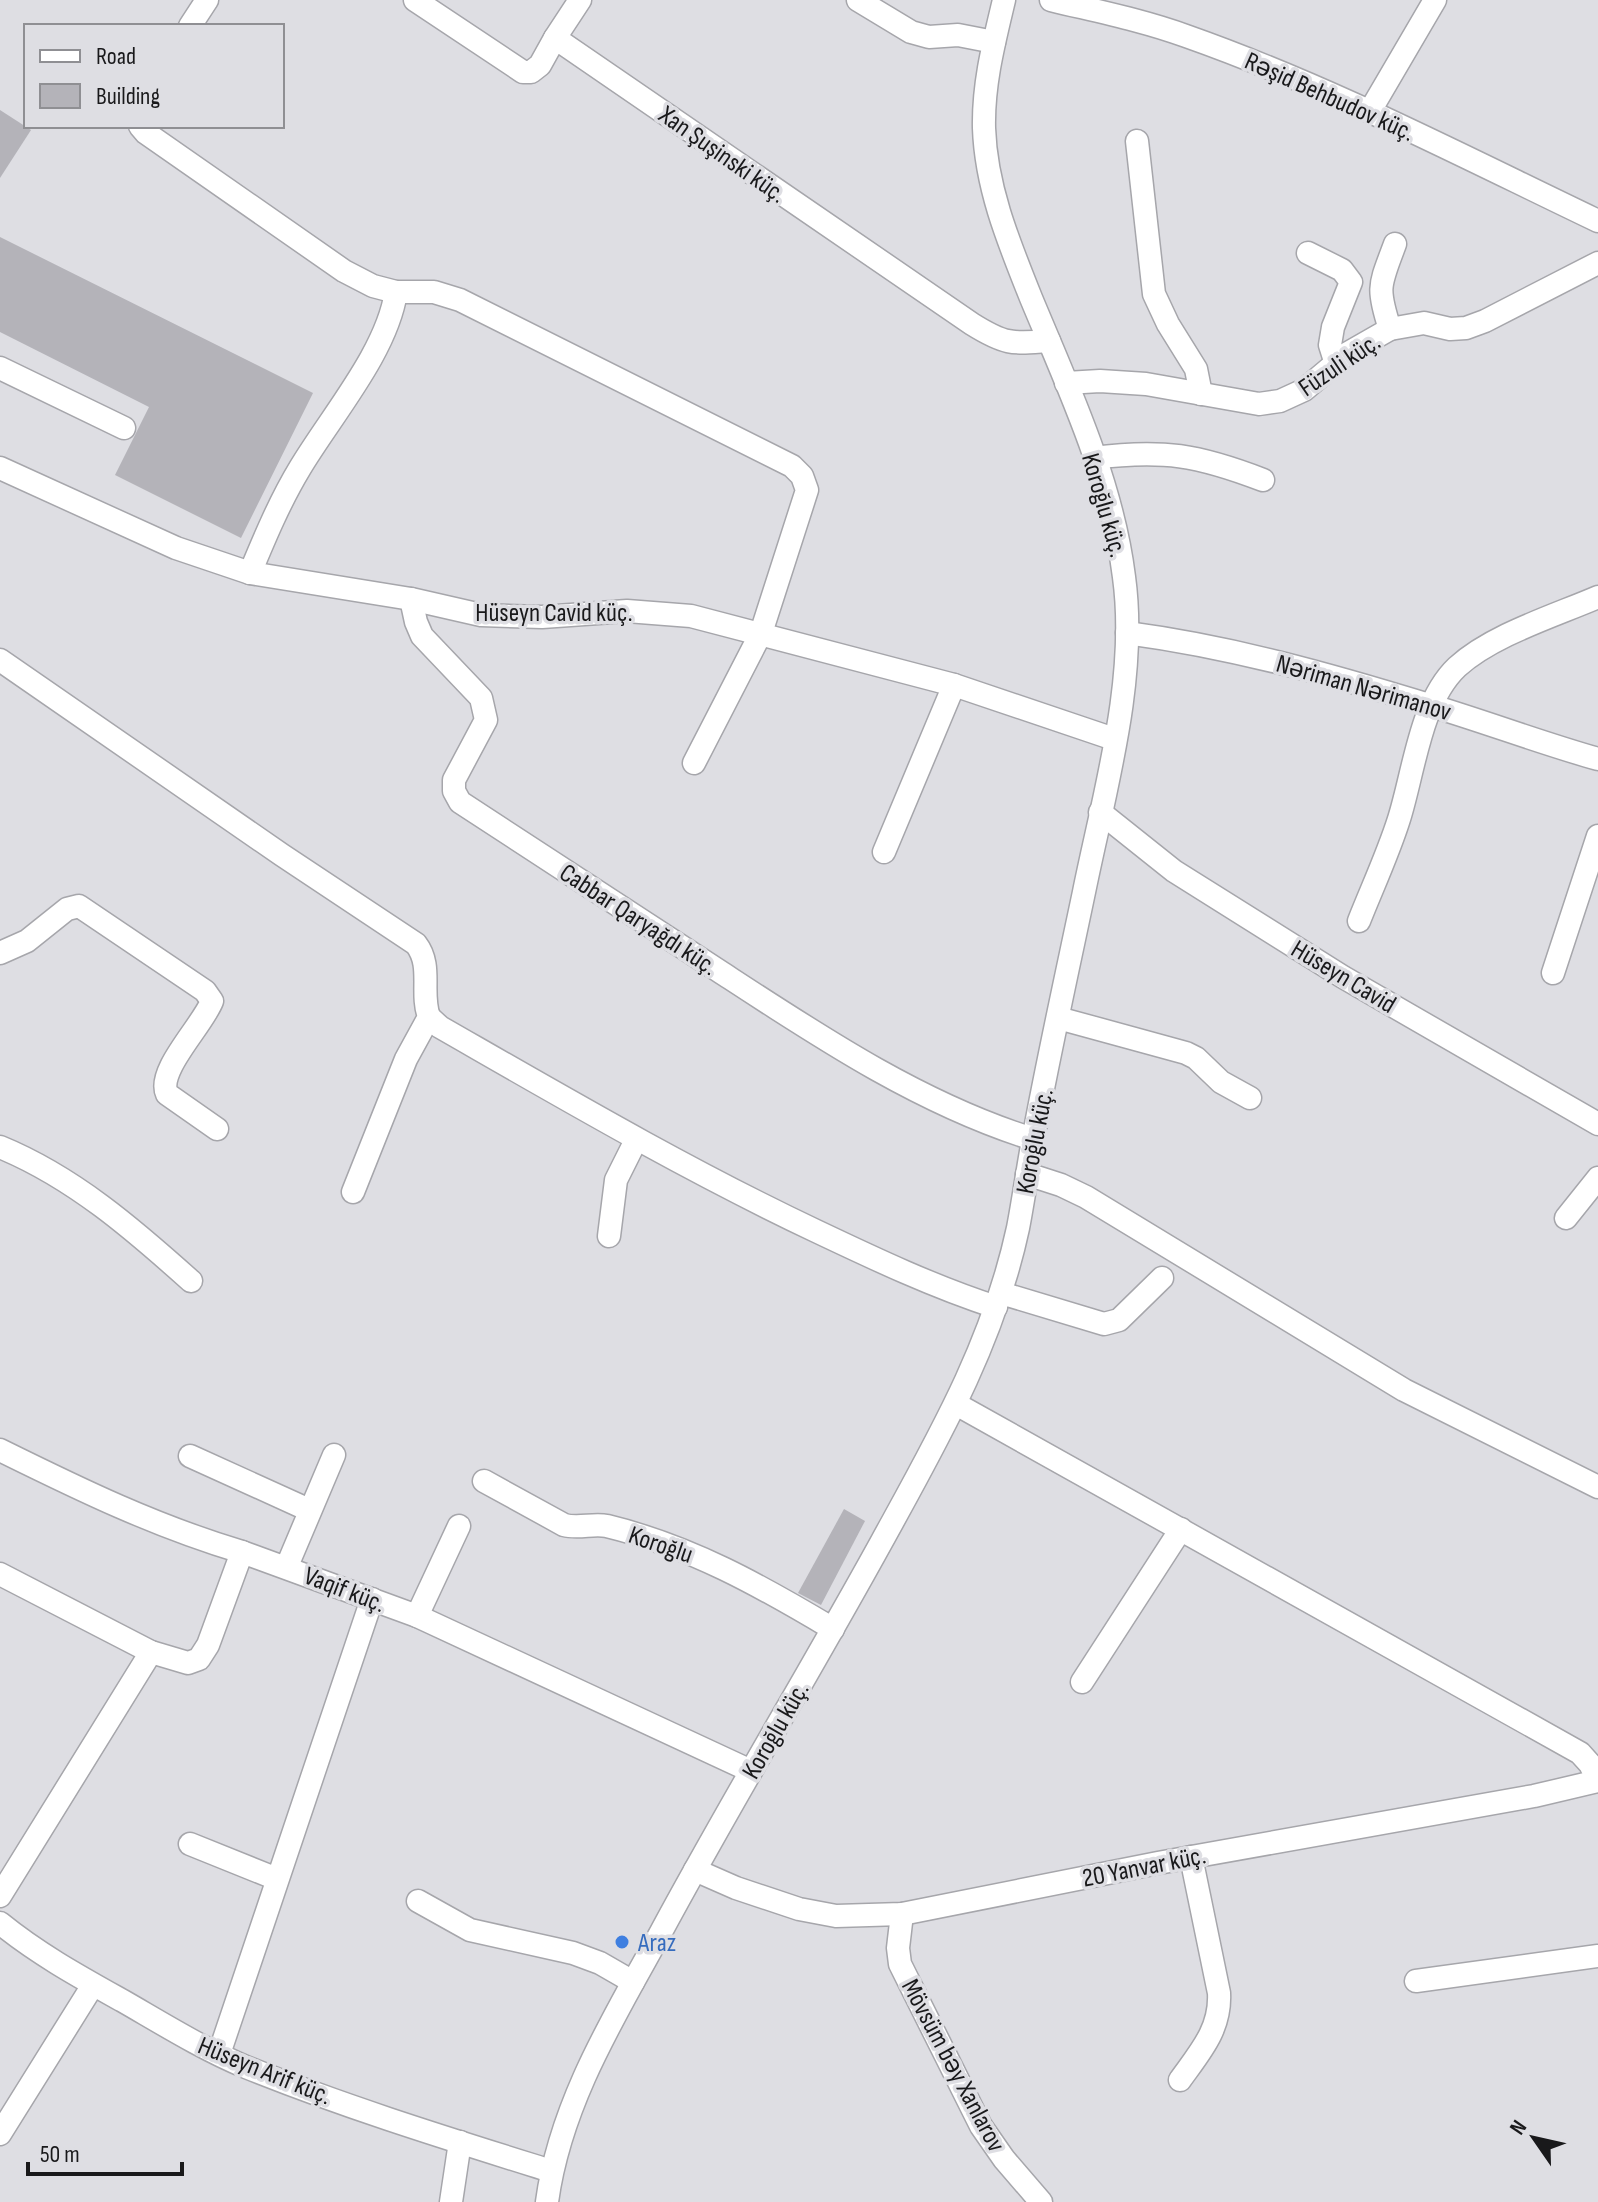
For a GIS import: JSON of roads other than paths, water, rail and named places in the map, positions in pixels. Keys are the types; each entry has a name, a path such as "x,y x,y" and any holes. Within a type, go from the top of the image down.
{"street":[{"path":"191,24 207,0"},
{"path":"415,0 523,72 531,72 540,65 580,0"},
{"path":"858,0 911,32 929,37 958,35 994,42"},
{"name":"Koroğlu küç.","path":"547,2202 551,2171 575,2097 633,1982 956,1404 973,1370 1009,1266 1114,739 1127,633 1125,579 1112,511 1066,383 1001,219 989,174 984,125 986,82 1004,0"},
{"name":"Rəşid Behbudov küç.","path":"1051,0 1185,35 1370,111 1598,221"},
{"path":"1370,111 1435,0"},
{"name":"Xan Şuşinski küç.","path":"555,38 972,324 1011,344 1049,341"},
{"path":"142,128 344,271 373,286 396,292 434,292 460,300 792,466 802,476 807,490 761,633 694,763"},
{"path":"1137,141 1154,294 1168,324 1196,369 1201,394"},
{"path":"1390,329 1380,298 1380,284 1395,244"},
{"path":"1308,253 1342,270 1351,282 1333,327 1330,345 1336,364"},
{"name":"Füzuli küç.","path":"1066,383 1100,381 1146,384 1259,404 1280,401 1304,390 1348,353 1390,329 1424,323 1450,329 1466,328 1598,263"},
{"path":"250,573 299,469 383,338 396,292"},
{"path":"0,368 124,428"},
{"path":"1093,458 1137,452 1166,454 1213,461 1263,480"},
{"name":"Hüseyn Cavid küç.","path":"0,468 176,548 250,573 411,599 481,615 542,617 627,611 691,616 954,685 1114,739"},
{"path":"1359,921 1398,821 1431,705 1443,683 1474,654 1506,636 1598,597"},
{"name":"Cabbar Qaryağdı küç.","path":"411,599 422,636 481,698 485,709 486,720 454,780 454,791 460,802 767,1002 880,1071 998,1128 1033,1139"},
{"name":"Nəriman Nərimanov","path":"1127,633 1196,642 1250,654 1431,705 1598,759"},
{"path":"0,660 416,944 424,954 427,965 423,1002 429,1017 440,1027 636,1140 759,1204 943,1288 1104,1324 1119,1320 1162,1278"},
{"path":"884,852 954,685"},
{"name":"Hüseyn Cavid","path":"1100,812 1174,871 1317,961 1598,1124"},
{"path":"1553,973 1598,836"},
{"path":"0,953 27,941 67,909 79,906 205,991 212,1001 208,1012 167,1072 164,1087 167,1094 217,1129"},
{"path":"353,1192 406,1059 429,1017"},
{"path":"1058,1018 1186,1053 1196,1058 1221,1082 1250,1098"},
{"path":"609,1236 616,1180 636,1140"},
{"path":"0,1147 32,1161 129,1225 191,1281"},
{"path":"1027,1174 1086,1197 1404,1390 1598,1487"},
{"path":"1566,1218 1598,1178"},
{"path":"956,1404 1580,1753 1590,1764 1598,1781"},
{"name":"Vaqif küç.","path":"0,1450 126,1512 189,1536 287,1566 417,1616 751,1771"},
{"path":"287,1566 334,1455"},
{"path":"190,1456 309,1510"},
{"name":"Koroğlu","path":"484,1481 564,1525 578,1529 602,1525 709,1560 754,1581 833,1629"},
{"path":"417,1616 459,1526"},
{"path":"1082,1682 1181,1529"},
{"path":"0,1574 151,1652 188,1663 199,1659 208,1645 242,1552"},
{"path":"219,2054 372,1599"},
{"path":"0,1896 151,1652"},
{"name":"20 Yanvar küç.","path":"695,1870 799,1909 836,1916 902,1914 1191,1857 1534,1796 1598,1781"},
{"path":"190,1844 277,1879"},
{"path":"1180,2080 1213,2033 1220,2008 1191,1857"},
{"path":"418,1901 470,1930 573,1953 600,1963 633,1982"},
{"name":"Mövsüm bəy Xanlarov","path":"902,1914 898,1948 900,1964 981,2126 1041,2202"},
{"name":"Hüseyn Arif küç.","path":"0,1923 24,1942 93,1985 219,2054 283,2080 551,2171"},
{"path":"1416,1981 1598,1956"},
{"path":"0,2134 93,1985"},
{"path":"451,2202 460,2142"}],"place":[{"name":"Araz","path":"622,1942"}]}
